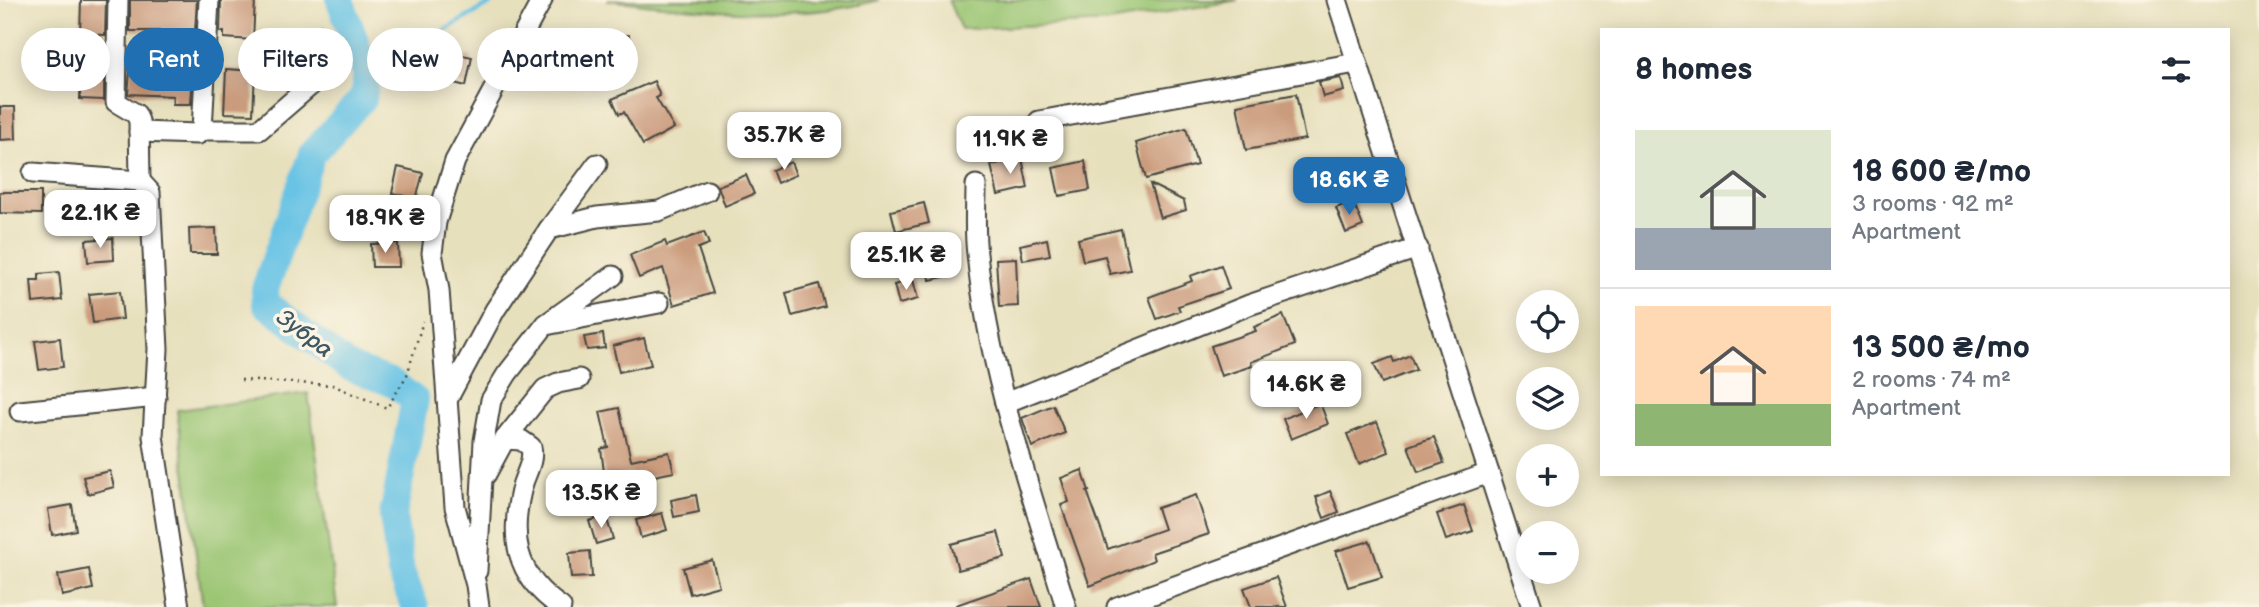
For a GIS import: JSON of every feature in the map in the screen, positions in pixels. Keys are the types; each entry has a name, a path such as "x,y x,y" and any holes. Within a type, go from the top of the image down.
{"street":[{"path":"118,0 116,102 136,114 140,181 150,192 152,201 158,349 153,436 179,607"},
{"path":"202,130 209,0"},
{"path":"479,607 476,585 455,507 439,290 432,254 436,222 455,161 542,0"},
{"path":"1337,0 1532,607"},
{"path":"1039,121 1356,63"},
{"path":"139,132 198,134 202,130 259,130 304,91"},
{"path":"446,401 495,310 549,229 597,164"},
{"path":"33,173 140,181"},
{"path":"976,185 976,251 984,311 1004,404 1066,607"},
{"path":"549,229 597,217 659,211 707,191"},
{"path":"1004,404 1248,305 1418,248"},
{"path":"486,607 476,585 484,441 491,400 507,374 546,324 613,275"},
{"path":"546,324 659,303"},
{"path":"484,478 505,439 545,389 579,379"},
{"path":"20,411 156,397"},
{"path":"505,439 527,442 533,456 517,504 517,547 522,562 537,587 561,607"},
{"path":"1117,607 1489,472"}],"path":[{"path":"241,380 332,385 387,408 407,375 423,322"}],"green space":[{"path":"607,0 879,0 846,7 778,13 709,10"},
{"path":"948,0 1238,0 1109,22 961,29"},
{"path":"308,393 337,607 203,607 177,410"}],"building":[{"path":"81,0 106,0 105,28 80,28"},
{"path":"130,0 197,0 195,28 130,28"},
{"path":"221,0 255,0 254,28 238,28 238,39 224,38 224,28 220,28"},
{"path":"463,55 472,57 466,86 463,85"},
{"path":"226,69 238,70 238,91 254,91 253,114 224,113"},
{"path":"1341,78 1344,91 1323,97 1319,82"},
{"path":"654,81 660,96 656,98 674,128 643,145 624,112 619,114 612,99 631,91 638,91 638,88"},
{"path":"80,91 104,91 104,100 80,99"},
{"path":"128,91 192,91 191,104 173,104 173,96 128,94"},
{"path":"1296,94 1305,139 1246,150 1237,105"},
{"path":"0,107 15,107 16,139 0,140"},
{"path":"1186,128 1197,165 1146,179 1136,143"},
{"path":"1022,158 1028,188 998,195 991,165"},
{"path":"1085,161 1090,190 1059,196 1053,168"},
{"path":"791,162 796,175 777,183 772,170"},
{"path":"398,167 423,173 416,199 392,193"},
{"path":"746,175 754,194 725,206 718,186"},
{"path":"1150,184 1184,201 1186,210 1160,218"},
{"path":"0,192 41,192 41,214 0,213"},
{"path":"1353,201 1363,226 1346,233 1336,208"},
{"path":"924,203 929,223 896,231 891,211"},
{"path":"216,228 217,254 190,254 189,229"},
{"path":"1121,229 1130,270 1110,274 1105,256 1083,261 1078,239"},
{"path":"704,232 709,244 698,248 713,293 674,305 663,268 639,278 630,255 665,241 667,246"},
{"path":"113,238 114,260 88,262 86,240"},
{"path":"1047,239 1050,255 1023,260 1020,245"},
{"path":"398,243 399,267 372,267 371,244"},
{"path":"950,247 956,274 930,280 924,252"},
{"path":"1016,258 1018,306 999,307 996,259"},
{"path":"1221,265 1229,289 1178,306 1180,311 1157,319 1149,297 1192,281 1190,276"},
{"path":"59,272 62,300 33,303 31,280 39,280 39,274"},
{"path":"913,280 918,299 899,304 894,285"},
{"path":"819,284 825,307 792,316 786,293"},
{"path":"120,291 123,319 93,323 89,294"},
{"path":"1283,315 1295,345 1251,362 1252,366 1221,376 1211,346 1256,331 1254,327"},
{"path":"603,334 605,348 587,350 584,337"},
{"path":"60,338 63,367 39,370 35,341"},
{"path":"644,338 651,365 619,372 613,346"},
{"path":"1410,355 1416,370 1382,383 1374,364 1392,357 1394,362"},
{"path":"1320,403 1328,424 1291,439 1283,419"},
{"path":"1053,405 1065,433 1032,447 1022,418"},
{"path":"619,408 631,460 669,452 674,472 644,478 642,472 619,475 621,494 607,495 601,449 608,447 600,412"},
{"path":"1377,422 1389,452 1359,464 1347,434"},
{"path":"1434,437 1444,463 1418,472 1408,446"},
{"path":"1082,470 1108,549 1164,529 1157,508 1196,495 1209,534 1152,553 1154,560 1090,586 1061,505 1069,502 1061,478"},
{"path":"110,471 114,487 88,494 83,477"},
{"path":"1330,491 1339,512 1324,518 1316,497"},
{"path":"696,495 699,512 674,517 671,500"},
{"path":"72,505 76,530 52,535 48,509"},
{"path":"1464,505 1473,531 1446,540 1437,514"},
{"path":"662,513 667,530 641,538 636,520"},
{"path":"606,516 613,539 596,544 589,521"},
{"path":"998,532 1005,558 958,570 951,544"},
{"path":"1370,541 1382,577 1348,587 1336,551"},
{"path":"590,551 592,577 571,578 569,553"},
{"path":"712,560 719,586 690,594 683,568"},
{"path":"89,569 93,589 62,596 58,575"},
{"path":"1276,577 1287,607 1251,607 1244,588"},
{"path":"1031,579 1041,607 956,607 956,605"}],"waterway":[{"name":"Зубра","path":"340,0 367,75 363,98 312,154 265,289 266,304 349,367 393,383 415,400 393,516 401,572 415,607"},
{"path":"448,28 497,0"}]}
